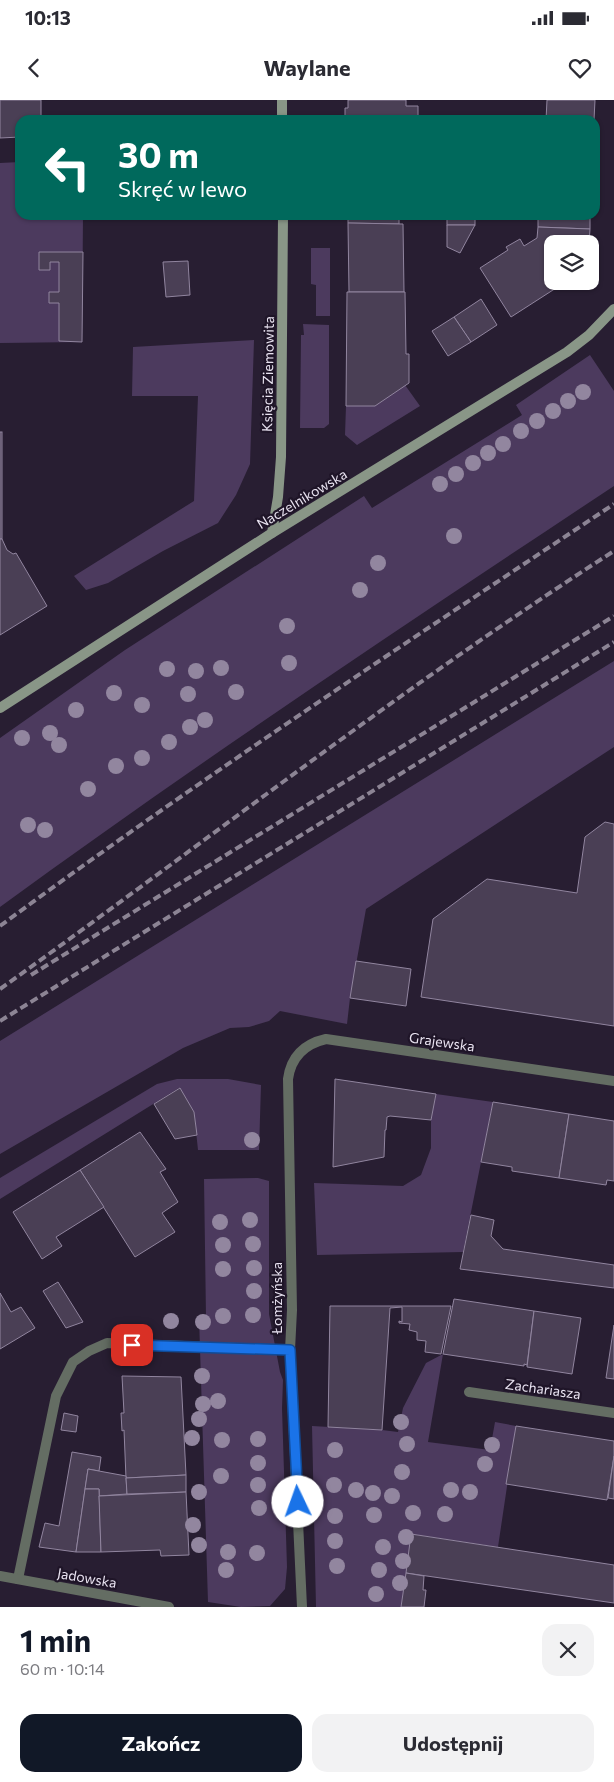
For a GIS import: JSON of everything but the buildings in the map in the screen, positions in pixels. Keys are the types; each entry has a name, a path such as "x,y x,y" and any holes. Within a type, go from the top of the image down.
{"main road":[{"path":"282,100 282,115"},
{"name":"Księcia Ziemowita","path":"272,534 278,497 280,456 282,220"},
{"name":"Naczelnikowska","path":"0,708 272,534 567,352 589,335 613,312"}],"street":[{"name":"Grajewska","path":"288,1080 294,1059 300,1051 309,1044 326,1039 614,1081"},
{"name":"Łomżyńska","path":"288,1080 292,1310 290,1350 302,1607"},
{"path":"18,1579 56,1396 73,1362 89,1351 107,1343 290,1350"},
{"name":"Zachariasza","path":"469,1392 614,1412"},
{"name":"Jadowska","path":"0,1576 168,1607"}],"shaded area":[{"path":"15,162 15,220 83,220 82,342 0,343 0,163"},
{"path":"311,248 330,248 330,316 316,316 316,285 311,284"},
{"path":"303,324 329,325 329,424 324,428 300,428 301,335 304,335"},
{"path":"254,340 250,464 236,495 218,523 163,551 108,583 86,590 74,576 194,501 198,396 132,396 133,347"},
{"path":"590,355 614,391 614,486 381,641 151,799 0,907 0,738 125,650 364,496 372,508 522,415 516,405"},
{"path":"405,385 420,406 357,445 345,435 346,406 375,406"},
{"path":"614,661 614,747 366,909 347,1024 280,1011 269,1021 249,1027 230,1028 183,1048 0,1154 0,1041"},
{"path":"177,1079 228,1079 261,1085 259,1150 198,1150 194,1112 179,1088 0,1199 0,1178 157,1084"},
{"path":"436,1094 493,1102 463,1252 317,1255 314,1183 403,1186 421,1175 431,1148 431,1120"},
{"path":"258,1178 269,1181 269,1314 283,1380 282,1408 287,1567 285,1589 270,1606 241,1607 208,1602 199,1317 206,1317 204,1179"},
{"path":"443,1354 428,1442 490,1450 495,1422 516,1426 498,1547 412,1534 401,1607 316,1607 312,1426 398,1432 403,1408 426,1363"}],"railway":[{"path":"0,926 228,764 381,659 614,504"},
{"path":"0,989 457,656 614,551"},
{"path":"31,975 614,616"},
{"path":"0,1021 614,642"}],"route":[{"path":"132,1345 290,1350 298,1502"}]}
